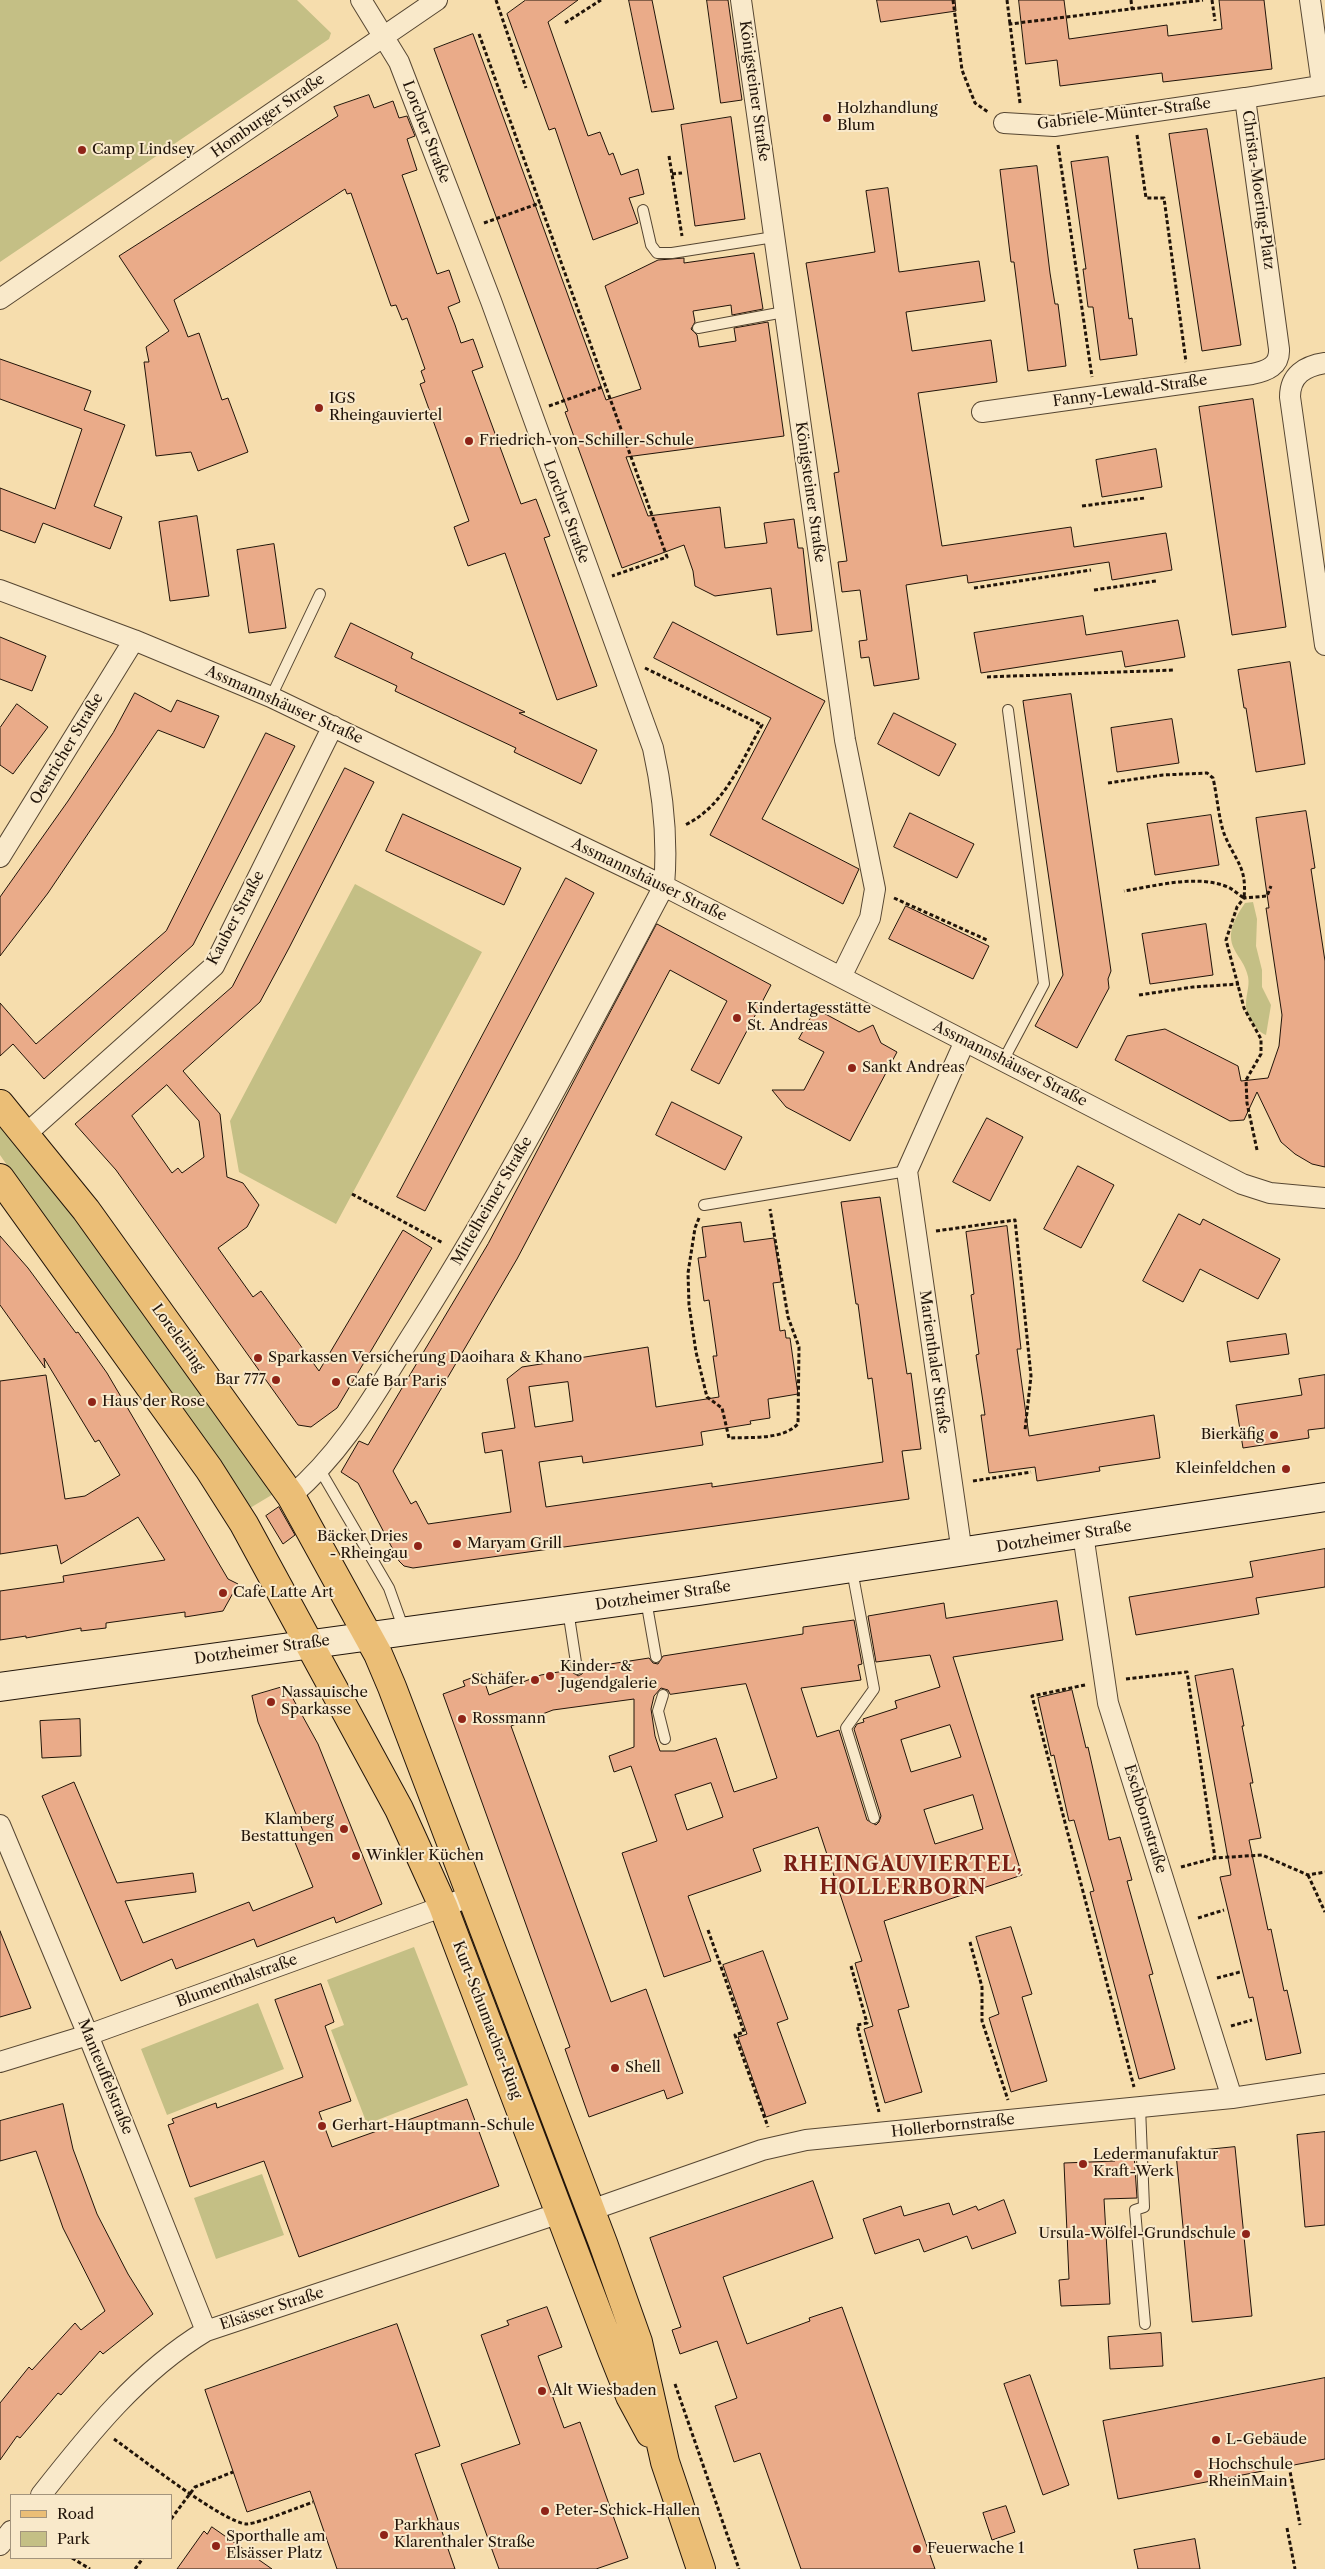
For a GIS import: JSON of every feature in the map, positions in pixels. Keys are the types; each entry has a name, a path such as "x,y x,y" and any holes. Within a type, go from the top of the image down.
{"main road":[{"name":"Loreleiring","path":"0,1104 86,1210 291,1496 367,1635"},
{"path":"0,1178 209,1469 244,1524 307,1644"},
{"name":"Dotzheimer Straße","path":"0,1686 367,1635 646,1599 1325,1498"},
{"name":"Kurt-Schumacher-Ring","path":"367,1635 392,1687 591,2210 638,2342 665,2462 701,2569"},
{"name":"Kurt-Schumacher-Ring","path":"307,1644 399,1808 443,1906 630,2396 665,2462"}],"street":[{"name":"Lorcher Straße","path":"361,0 399,62 464,230 653,748 662,796 664,886"},
{"name":"Homburger Straße","path":"0,299 437,0"},
{"name":"Königsteiner Straße","path":"741,0 845,740 875,889 870,918 841,977"},
{"path":"1310,0 1324,85"},
{"name":"Christa-Moering-Platz","path":"1276,363 1279,349 1245,98 1324,85"},
{"name":"Gabriele-Münter-Straße","path":"1004,123 1054,126 1245,98"},
{"name":"Fanny-Lewald-Straße","path":"982,412 1252,374 1268,370 1276,363"},
{"path":"1325,363 1305,369 1293,379 1290,397 1325,645"},
{"name":"Assmannshäuser Straße","path":"0,590 134,640 271,697 332,726 664,886 1242,1184 1270,1193 1325,1198"},
{"name":"Oestricher Straße","path":"0,857 134,640"},
{"name":"Kauber Straße","path":"26,1134 214,966 332,726"},
{"name":"Mittelheimer Straße","path":"291,1496 320,1470 354,1429 464,1253 664,886"},
{"path":"907,1171 965,1041"},
{"name":"Marienthaler Straße","path":"907,1171 962,1553"},
{"name":"Assmannshäuser Straße","path":"1285,1195 1325,1185"},
{"name":"Eschbornstraße","path":"1083,1534 1108,1703 1232,2098"},
{"name":"Manteuffelstraße","path":"0,1825 88,2035 206,2331"},
{"name":"Blumenthalstraße","path":"0,2062 88,2035 472,1896"},
{"name":"Hollerbornstraße","path":"591,2210 775,2146 806,2140 1232,2098 1325,2084"},
{"name":"Elsässer Straße","path":"42,2494 95,2425 137,2384 186,2343 206,2331 560,2213"},
{"path":"0,2545 10,2533"}],"lane":[{"path":"643,210 651,245 658,253 684,251 774,237"},
{"path":"698,328 784,312"},
{"path":"271,697 320,594"},
{"path":"1004,1061 1044,984 1008,710"},
{"path":"704,1205 907,1171"},
{"path":"320,1470 389,1588 404,1631"},
{"path":"852,1569 874,1689 846,1728 874,1818"},
{"path":"646,1599 656,1657"},
{"path":"568,1609 577,1669"},
{"path":"663,1695 658,1711 665,1739"},
{"path":"1140,2107 1144,2207 1135,2210 1145,2324"}],"path":[{"path":"496,0 526,88"},
{"path":"566,23 601,0"},
{"path":"953,0 962,70 975,103 1004,123"},
{"path":"1007,0 1020,103"},
{"path":"1131,0 1132,9"},
{"path":"1010,24 1203,0"},
{"path":"1212,0 1215,21"},
{"path":"479,34 667,557 592,583"},
{"path":"1137,135 1146,198 1164,198 1186,363"},
{"path":"1058,145 1092,377"},
{"path":"669,156 684,251"},
{"path":"672,174 682,173"},
{"path":"464,230 540,203"},
{"path":"530,413 605,386"},
{"path":"1082,506 1145,498"},
{"path":"974,588 1091,570"},
{"path":"1094,590 1156,581"},
{"path":"626,674 647,667 762,725 718,802 697,819 664,835"},
{"path":"986,677 1173,670"},
{"path":"1108,783 1162,775 1207,773 1213,778 1225,836 1240,861 1244,875 1244,898 1237,907 1226,940 1244,1008 1261,1040 1261,1054 1246,1080 1247,1103 1257,1150"},
{"path":"1124,891 1195,882 1229,888 1244,898 1267,896 1271,886"},
{"path":"875,889 987,940"},
{"path":"1139,995 1193,987 1239,984"},
{"path":"352,1194 464,1253"},
{"path":"704,1205 695,1228 688,1273 694,1333 707,1397 722,1408 729,1438 759,1437 790,1432 798,1424 799,1347 788,1317 768,1194"},
{"path":"916,1234 1015,1220 1031,1376 1025,1430"},
{"path":"952,1484 1032,1472"},
{"path":"1140,2107 1032,1696 1105,1682 1187,1672 1215,1858"},
{"path":"1161,1872 1215,1858 1262,1855 1308,1875 1325,1872"},
{"path":"1308,1875 1325,1912"},
{"path":"1178,1924 1224,1910"},
{"path":"708,1930 744,2032 736,2035 775,2146"},
{"path":"970,1942 982,1987 982,2021 1014,2120"},
{"path":"851,1966 867,2023 857,2025 885,2132"},
{"path":"673,2377 738,2569"},
{"path":"95,2425 190,2493 233,2521 248,2524 314,2502"},
{"path":"1289,2466 1300,2526"},
{"path":"172,2517 195,2487 233,2472"},
{"path":"1287,2528 1295,2569"},
{"path":"74,2559 90,2569"}],"green space":[{"name":"Camp Lindsey","path":"0,0 297,0 331,33 329,39 0,262"},
{"path":"355,884 482,952 336,1224 239,1172 230,1121"},
{"path":"1253,902 1257,919 1256,946 1262,970 1262,987 1271,1005 1266,1035 1255,1027 1247,1013 1248,977 1231,940 1234,922 1238,914 1245,903"},
{"path":"0,1121 19,1143 275,1493 245,1511 0,1155"},
{"path":"414,1947 468,2085 367,2124 331,2030 344,2025 327,1980"},
{"path":"258,2003 284,2069 167,2115 141,2049"},
{"path":"262,2174 284,2235 216,2259 194,2198"}],"building":[{"path":"526,0 578,0 548,22 588,136 600,132 609,155 613,153 621,175 638,169 644,194 629,198 638,223 593,240 555,128 549,130 507,14"},
{"path":"629,0 652,0 674,109 652,112"},
{"path":"707,0 728,0 742,100 721,103"},
{"path":"877,0 955,0 956,11 881,22"},
{"path":"1019,0 1064,0 1069,39 1167,25 1168,36 1222,29 1219,0 1264,0 1272,69 1163,82 1162,73 1060,86 1057,60 1026,64"},
{"path":"473,34 606,400 641,389 605,286 658,260 684,258 684,263 754,253 763,309 732,315 731,305 693,311 695,322 691,329 697,335 699,347 736,341 734,328 768,322 784,436 626,457 648,516 720,507 725,548 767,543 764,523 794,519 798,548 803,548 812,631 777,635 771,588 715,596 695,586 693,571 684,545 622,568 565,412 568,411 434,49"},
{"path":"369,95 374,108 393,101 399,118 407,116 415,136 407,139 417,170 402,175 437,274 449,270 460,302 448,307 461,343 473,339 483,367 472,371 521,504 536,499 550,536 544,538 597,686 557,700 505,553 468,566 454,527 469,521 420,384 425,382 421,371 425,369 407,318 402,320 396,305 391,306 351,193 347,194 345,189 174,300 188,337 199,333 222,400 228,398 248,452 198,471 191,452 156,456 144,362 149,362 146,347 169,331 119,256 338,116 334,107"},
{"path":"731,117 745,219 695,226 681,125"},
{"path":"1207,129 1241,345 1202,351 1169,134"},
{"path":"1108,157 1129,319 1132,318 1137,355 1100,360 1093,307 1088,307 1083,269 1086,269 1071,162"},
{"path":"1037,166 1050,273 1055,304 1058,304 1066,366 1028,371 1014,262 1011,262 1000,170"},
{"path":"888,188 899,272 979,261 985,301 906,312 912,351 991,340 997,382 918,393 942,546 1071,527 1074,547 1166,533 1172,570 1112,580 1109,562 968,583 967,575 906,585 919,679 874,686 869,657 861,658 859,641 867,640 860,590 842,592 838,562 847,561 834,473 839,472 806,263 875,252 866,191"},
{"path":"0,359 91,391 84,410 125,425 94,506 122,517 110,549 43,523 35,543 0,530 0,488 55,509 82,429 0,399"},
{"path":"1253,399 1286,627 1232,635 1199,407"},
{"path":"1156,449 1162,487 1102,497 1096,460"},
{"path":"197,516 209,596 170,601 159,522"},
{"path":"274,544 286,628 249,633 237,550"},
{"path":"1083,616 1086,635 1178,620 1185,657 1125,667 1122,651 981,673 974,633"},
{"path":"673,622 825,701 762,819 859,869 843,904 710,835 771,718 654,658"},
{"path":"351,623 413,653 411,658 525,712 519,713 597,750 581,784 514,752 516,748 395,691 397,686 335,657"},
{"path":"0,637 46,656 32,691 0,679"},
{"path":"1290,662 1305,764 1256,772 1238,670"},
{"path":"135,693 171,712 177,700 219,716 204,748 158,730 48,893 0,956 0,897 68,801 113,733"},
{"path":"1071,694 1111,971 1108,979 1109,988 1077,1048 1035,1026 1063,975 1023,701"},
{"path":"17,704 48,727 13,774 0,765 0,728"},
{"path":"894,713 956,744 939,776 878,744"},
{"path":"1172,719 1179,763 1117,772 1111,728"},
{"path":"266,733 295,746 193,945 44,1079 13,1044 0,1056 0,1003 36,1044 166,931"},
{"path":"345,768 374,782 260,1002 183,1071 220,1114 227,1177 243,1183 259,1205 247,1227 218,1248 253,1297 261,1291 319,1371 403,1230 432,1248 337,1408 311,1427 298,1425 116,1170 75,1124 232,987","holes":["167,1085 199,1121 204,1157 182,1173 178,1168 172,1173 132,1116"]},
{"path":"1306,811 1315,868 1311,869 1325,961 1325,1167 1312,1164 1295,1154 1281,1142 1257,1092 1244,1120 1230,1121 1115,1060 1127,1036 1165,1029 1238,1066 1241,1081 1268,1078 1279,1046 1282,1015 1266,908 1269,908 1256,818"},
{"path":"910,813 974,844 957,878 894,847"},
{"path":"403,814 521,868 504,905 386,851"},
{"path":"1211,815 1219,865 1155,875 1147,824"},
{"path":"566,878 594,893 425,1211 397,1197"},
{"path":"906,906 989,946 973,979 889,939"},
{"path":"657,924 771,985 719,1084 691,1070 727,1001 670,970 517,1259 393,1471 411,1504 416,1501 428,1524 511,1512 502,1450 485,1453 482,1433 515,1428 507,1379 522,1367 648,1347 656,1407 719,1397 713,1356 717,1356 709,1300 704,1301 698,1258 706,1257 702,1227 741,1222 744,1242 774,1238 781,1282 773,1283 780,1331 785,1330 786,1338 790,1338 798,1394 768,1399 770,1418 750,1421 751,1424 701,1432 703,1445 583,1463 582,1456 539,1462 546,1507 712,1483 712,1487 883,1462 872,1378 868,1379 841,1202 880,1197 907,1374 911,1373 921,1449 902,1451 909,1499 413,1568 404,1566 399,1561 358,1483 341,1472 359,1441 368,1445 488,1244","holes":["568,1382 573,1421 535,1427 529,1387"]},
{"path":"1206,924 1213,975 1150,984 1142,934"},
{"name":"Sankt Andreas","path":"816,1009 859,1032 873,1025 881,1043 897,1052 850,1141 786,1107 772,1090 804,1090 824,1052 799,1039"},
{"path":"672,1102 742,1137 725,1170 656,1135"},
{"path":"987,1118 1023,1137 990,1201 953,1182"},
{"path":"1078,1166 1114,1185 1081,1248 1044,1229"},
{"path":"1179,1214 1200,1225 1203,1219 1280,1259 1258,1299 1200,1269 1183,1302 1143,1281"},
{"path":"1007,1226 1021,1349 1017,1349 1029,1436 1154,1415 1160,1458 1099,1467 1100,1471 1037,1481 1035,1467 989,1473 981,1415 985,1415 976,1355 979,1354 971,1295 974,1294 966,1232"},
{"path":"0,1236 28,1268 76,1333 78,1332 107,1373 228,1579 238,1584 223,1611 185,1617 185,1612 106,1623 106,1628 81,1631 81,1628 26,1638 26,1636 0,1640 0,1591 64,1582 63,1576 165,1560 138,1517 61,1564 57,1545 0,1554 0,1381 46,1375 65,1499 85,1496 120,1475 99,1440 95,1442 44,1358 45,1368 0,1305"},
{"path":"1286,1334 1289,1354 1230,1362 1227,1342"},
{"path":"1325,1375 1325,1428 1308,1430 1309,1438 1243,1448 1236,1405 1302,1395 1299,1379"},
{"path":"279,1507 295,1535 283,1544 266,1516"},
{"path":"1325,1549 1325,1587 1256,1598 1259,1614 1136,1635 1129,1597 1253,1577 1250,1562"},
{"path":"1057,1601 1063,1640 953,1657 1022,1875 884,1921 909,2007 898,2010 922,2092 885,2103 864,2029 873,2026 855,1963 862,1961 818,1827 753,1849 761,1871 688,1896 711,1961 664,1977 622,1853 657,1841 631,1766 614,1772 609,1756 634,1747 634,1699 553,1710 511,1726 611,2002 646,1989 683,2093 667,2099 664,2090 589,2117 565,2049 570,2047 443,1694 465,1686 463,1681 482,1674 489,1695 541,1675 570,1670 578,1676 582,1674 584,1668 649,1658 653,1663 658,1664 663,1656 803,1634 803,1627 854,1620 862,1664 858,1665 861,1680 801,1688 817,1737 839,1730 867,1820 876,1825 881,1816 854,1729 857,1724 864,1722 863,1719 897,1708 895,1701 940,1687 930,1655 876,1662 868,1616 944,1603 946,1618","holes":["746,1684 777,1778 734,1792 716,1738 675,1751 660,1751 655,1736 651,1709 654,1696 661,1688 668,1690 670,1694","950,1725 961,1757 911,1772 901,1740","711,1783 723,1817 687,1830 675,1795","973,1795 983,1829 935,1844 924,1810"]},
{"path":"1233,1669 1253,1783 1250,1783 1261,1838 1249,1840 1268,1930 1271,1929 1284,1991 1287,1990 1301,2053 1266,2060 1253,1997 1249,1998 1220,1877 1231,1875 1195,1676"},
{"path":"286,1686 318,1744 382,1904 336,1923 334,1917 257,1947 254,1939 176,1969 172,1959 121,1981 42,1796 74,1782 117,1883 193,1873 196,1892 125,1901 143,1943 249,1902 253,1911 313,1887 292,1835 303,1831 258,1722 252,1696"},
{"path":"1072,1690 1086,1748 1088,1747 1109,1840 1120,1837 1132,1880 1127,1881 1153,1974 1149,1975 1175,2069 1139,2079 1090,1892 1094,1891 1074,1820 1069,1821 1054,1755 1051,1756 1038,1698"},
{"path":"80,1719 81,1756 42,1758 40,1721"},
{"path":"1011,1927 1032,1994 1022,1997 1047,2081 1011,2092 989,2018 999,2014 976,1937"},
{"path":"0,1931 31,2008 0,2017"},
{"path":"763,1951 788,2019 777,2023 806,2103 766,2117 738,2037 747,2034 723,1965"},
{"path":"321,1984 334,2022 325,2026 351,2101 319,2112 332,2147 467,2099 499,2186 299,2257 264,2161 190,2187 168,2125 174,2123 172,2119 216,2103 217,2108 303,2077 275,2000"},
{"path":"63,2104 73,2149 97,2214 128,2274 153,2314 103,2354 100,2351 61,2395 58,2393 20,2438 17,2436 0,2460 0,2403 29,2367 32,2370 75,2323 81,2330 105,2311 63,2228 36,2151 0,2161 0,2121"},
{"path":"1325,2132 1325,2225 1305,2227 1297,2135"},
{"path":"1235,2147 1252,2316 1192,2322 1176,2153"},
{"path":"1134,2154 1137,2198 1104,2199 1110,2304 1061,2306 1059,2280 1069,2279 1064,2163 1115,2161 1115,2155"},
{"name":"Feuerwache 1","path":"813,2181 833,2238 723,2277 747,2344 810,2321 809,2318 842,2307 935,2569 801,2569 760,2453 734,2462 715,2406 737,2398 717,2341 680,2354 672,2330 681,2327 650,2238"},
{"path":"1004,2200 1016,2233 972,2249 967,2236 924,2252 919,2239 875,2254 863,2219 901,2206 904,2216 949,2203 953,2215 976,2206 978,2210"},
{"name":"Peter-Schick-Hallen","path":"547,2307 562,2347 538,2356 564,2428 580,2422 628,2558 596,2569 499,2569 461,2464 520,2444 481,2335 509,2325 507,2321"},
{"path":"397,2324 440,2446 415,2454 455,2569 337,2569 310,2491 247,2512 205,2390"},
{"path":"1161,2333 1163,2366 1110,2369 1108,2337"},
{"path":"1030,2375 1069,2485 1043,2495 1004,2384"},
{"name":"L-Gebäude","path":"1325,2378 1325,2459 1118,2499 1103,2421"},
{"path":"1006,2506 1015,2532 992,2540 983,2513"},
{"name":"Sporthalle am Elsässer Platz","path":"212,2527 272,2569 177,2569 204,2531 207,2534"},
{"path":"1195,2539 1200,2569 1138,2569 1134,2550"}],"place":[{"name":"Holzhandlung Blum","path":"827,118"},
{"name":"Camp Lindsey","path":"82,150"},
{"name":"IGS Rheingauviertel","path":"319,408"},
{"name":"Friedrich-von-Schiller-Schule","path":"469,441"},
{"name":"Kindertagesstätte St. Andreas","path":"737,1018"},
{"name":"Sankt Andreas","path":"852,1068"},
{"name":"Sparkassen Versicherung Daoihara & Khano","path":"258,1358"},
{"name":"Bar 777","path":"276,1380"},
{"name":"Cafe Bar Paris","path":"336,1382"},
{"name":"Haus der Rose","path":"92,1402"},
{"name":"Bierkäfig","path":"1274,1435"},
{"name":"Kleinfeldchen","path":"1286,1469"},
{"name":"Maryam Grill","path":"457,1544"},
{"name":"Bäcker Dries - Rheingau","path":"418,1546"},
{"name":"Cafe Latte Art","path":"223,1593"},
{"name":"Kinder- & Jugendgalerie","path":"550,1676"},
{"name":"Schäfer","path":"535,1680"},
{"name":"Nassauische Sparkasse","path":"271,1702"},
{"name":"Rossmann","path":"462,1719"},
{"name":"Klamberg Bestattungen","path":"344,1829"},
{"name":"Winkler Küchen","path":"356,1856"},
{"name":"Shell","path":"615,2068"},
{"name":"Gerhart-Hauptmann-Schule","path":"322,2126"},
{"name":"Ledermanufaktur Kraft-Werk","path":"1083,2164"},
{"name":"Ursula-Wölfel-Grundschule","path":"1246,2234"},
{"name":"Alt Wiesbaden","path":"542,2391"},
{"name":"L-Gebäude","path":"1216,2440"},
{"name":"Hochschule RheinMain","path":"1198,2474"},
{"name":"Peter-Schick-Hallen","path":"545,2511"},
{"name":"Parkhaus Klarenthaler Straße","path":"384,2535"},
{"name":"Sporthalle am Elsässer Platz","path":"216,2546"},
{"name":"Feuerwache 1","path":"917,2549"}],"district":[{"name":"RHEINGAUVIERTEL, HOLLERBORN","path":"903,1876"}]}
